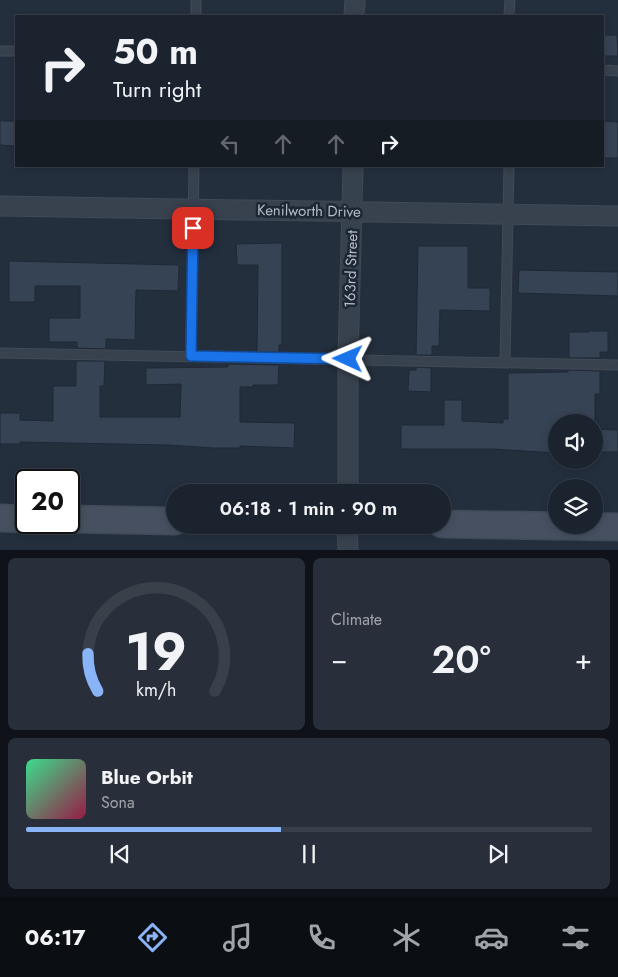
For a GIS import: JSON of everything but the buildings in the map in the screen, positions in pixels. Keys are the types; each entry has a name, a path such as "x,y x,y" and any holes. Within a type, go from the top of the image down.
{"street":[{"path":"354,0 354,15"},
{"name":"163rd Street","path":"348,484 348,359 353,167"},
{"name":"Kenilworth Drive","path":"0,206 618,216"},
{"path":"0,518 15,519"},
{"path":"80,519 166,520"},
{"path":"451,524 618,527"},
{"path":"348,534 348,550"}],"lane":[{"path":"196,0 196,15"},
{"path":"510,0 510,15"},
{"path":"0,51 15,51"},
{"path":"604,70 618,71"},
{"path":"191,356 194,167"},
{"path":"505,362 508,167"},
{"path":"0,353 618,365"}],"route":[{"path":"193,228 191,356 348,359"}]}
